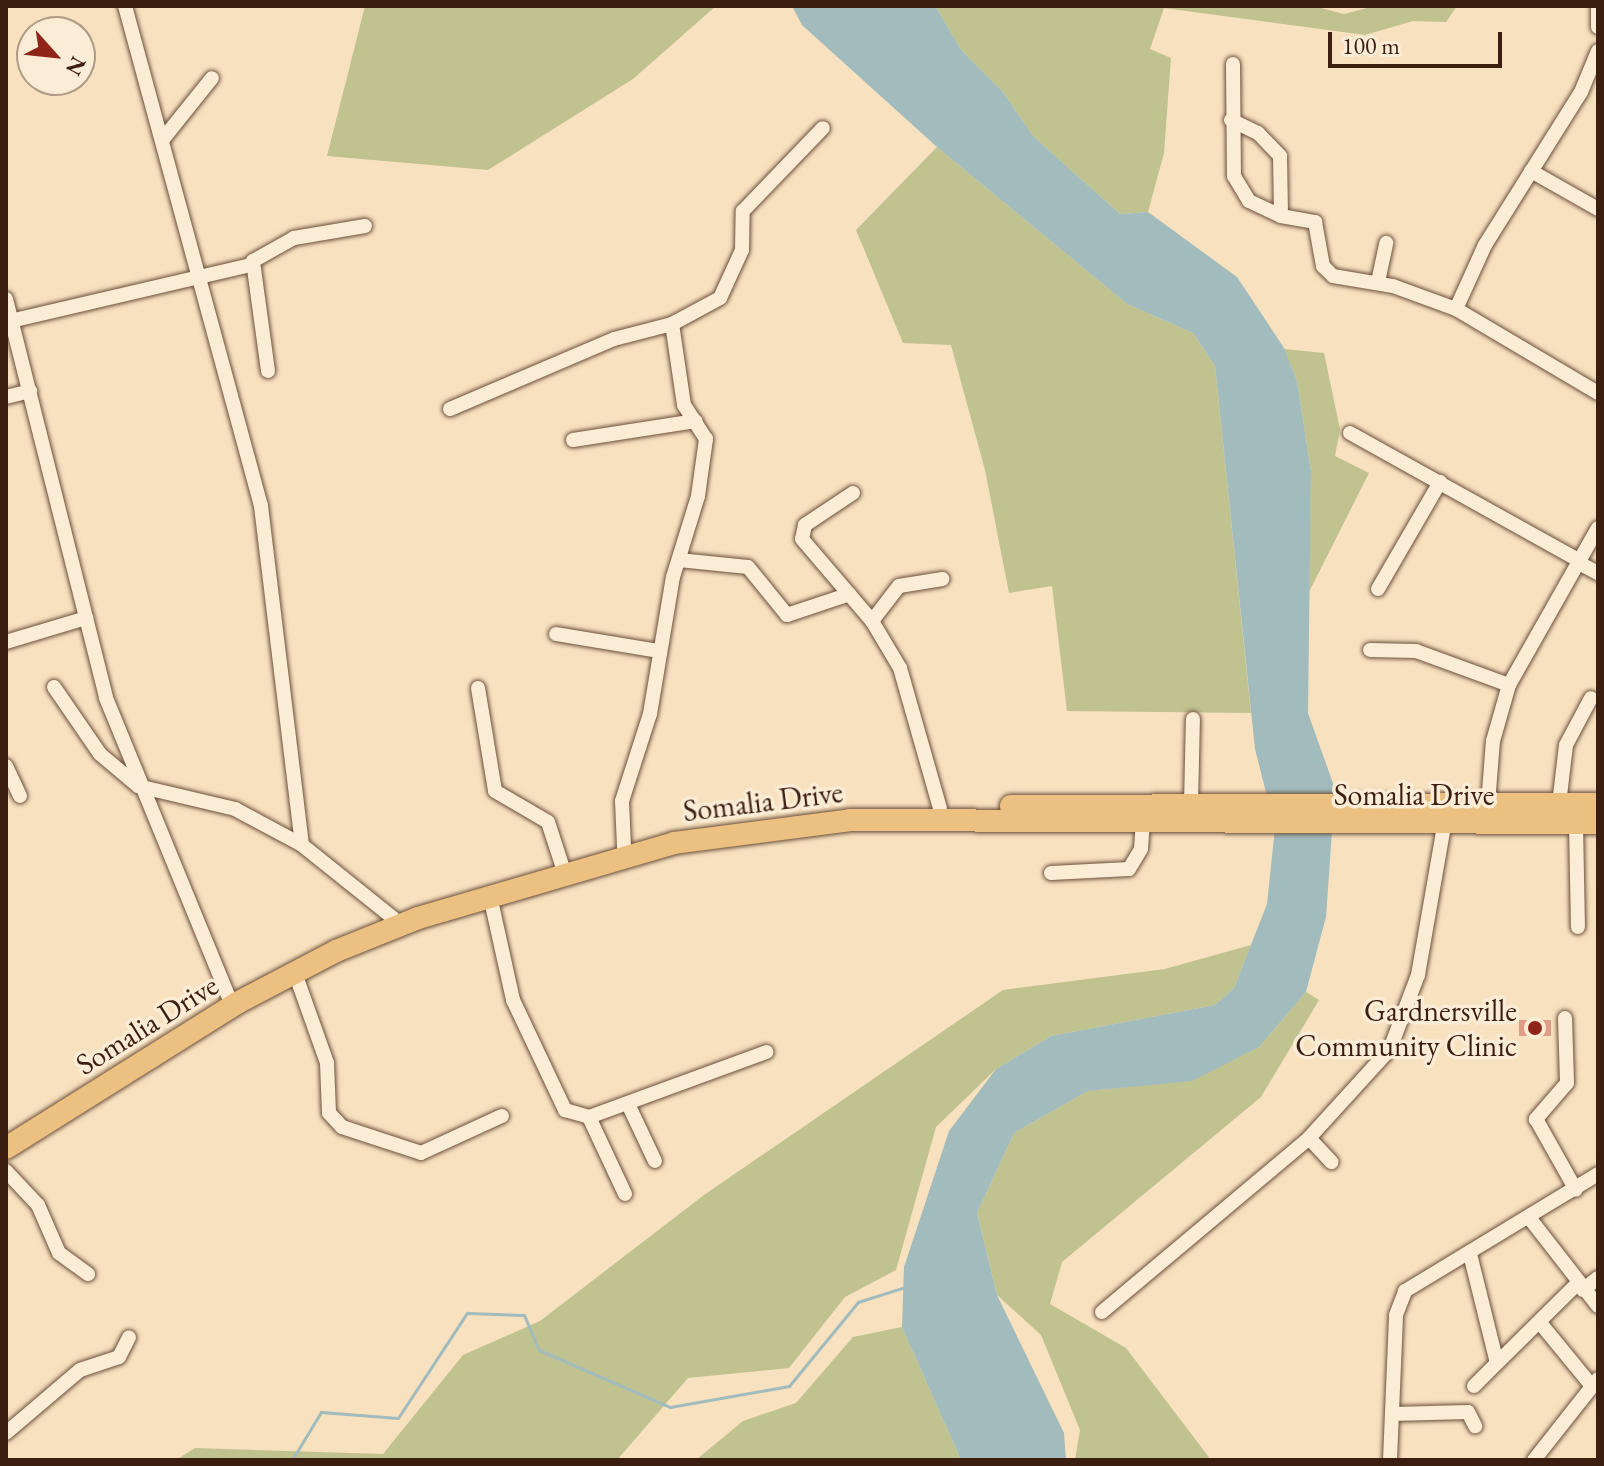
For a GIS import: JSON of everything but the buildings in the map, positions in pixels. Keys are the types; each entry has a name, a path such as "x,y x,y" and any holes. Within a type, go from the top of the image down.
{"main road":[{"name":"Somalia Drive","path":"6,1136 229,998 394,923 624,847 777,817 940,808 1191,804 1253,815"},
{"name":"Somalia Drive","path":"6,1148 237,1003 394,923 634,852 772,827 912,820 1143,823 1253,815 1352,814 1488,804 1598,804"},
{"name":"Somalia Drive","path":"1352,814 1444,826 1587,824"}],"street":[{"path":"125,6 261,506 302,845"},
{"path":"1598,7 1598,27"},
{"path":"1456,309 1485,245 1593,70 1598,51"},
{"path":"1233,64 1231,120 1241,190 1258,208 1315,222 1323,266 1333,276 1378,282 1456,309 1598,393"},
{"path":"163,139 212,78"},
{"path":"1231,120 1258,133 1280,156 1281,216"},
{"path":"450,409 614,339 672,324 726,291 742,250 743,211 823,128"},
{"path":"1531,171 1598,209"},
{"path":"9,321 251,265 294,238 365,226"},
{"path":"1378,282 1386,243"},
{"path":"251,265 268,371"},
{"path":"6,299 9,321 30,391 86,618 138,786 229,998"},
{"path":"624,847 622,801 650,714 659,651 679,560 703,476 706,439 684,405 672,324"},
{"path":"6,397 30,391"},
{"path":"573,440 696,421"},
{"path":"1350,433 1598,573"},
{"path":"1378,589 1440,482"},
{"path":"853,493 802,531 872,621 907,685 940,808"},
{"path":"1488,804 1493,741 1509,685 1598,528"},
{"path":"679,560 748,567 787,615 850,594"},
{"path":"872,621 899,586 942,579"},
{"path":"9,637 86,618"},
{"path":"556,634 659,651"},
{"path":"1370,650 1416,651 1509,685"},
{"path":"54,687 100,754 138,786 235,809 302,845 394,923"},
{"path":"478,688 495,791 548,822 562,865"},
{"path":"1559,804 1566,745 1591,698"},
{"path":"1191,804 1193,719"},
{"path":"6,766 20,796"},
{"path":"1051,873 1129,869 1141,849 1143,823"},
{"path":"1578,927 1587,824"},
{"path":"1102,1312 1309,1138 1363,1084 1405,1016 1429,925 1444,826"},
{"path":"490,896 513,1000 557,1100 565,1110 589,1117 767,1052"},
{"path":"295,973 327,1063 329,1113 342,1127 421,1153 502,1116"},
{"path":"1565,1018 1567,1083 1536,1119 1576,1190"},
{"path":"628,1104 655,1161"},
{"path":"589,1117 625,1194"},
{"path":"1309,1138 1331,1162"},
{"path":"6,1171 38,1205 59,1253 88,1274"},
{"path":"1390,1460 1397,1301 1414,1284 1531,1220 1598,1174"},
{"path":"1531,1220 1580,1287 1598,1306"},
{"path":"1470,1254 1497,1363"},
{"path":"1474,1386 1580,1287 1598,1278"},
{"path":"1539,1458 1595,1383 1541,1324"},
{"path":"6,1433 72,1376 119,1357 129,1337"},
{"path":"1392,1414 1468,1412 1475,1426"}],"green space":[{"path":"365,6 716,6 633,79 488,170 327,156"},
{"path":"935,6 1313,6 1344,14 1375,6 1457,6 1446,22 1413,21 1365,35 1164,8 1150,49 1171,58 1164,153 1148,212 1120,214 1034,137 1002,91 962,51"},
{"path":"937,147 1127,304 1193,333 1215,366 1251,713 1067,711 1052,586 1009,593 985,470 951,345 903,343 856,230"},
{"path":"1284,349 1324,353 1340,429 1335,456 1369,473 1309,592 1311,471 1297,381"},
{"path":"1251,945 1234,988 1215,1005 1051,1036 996,1069 936,1127 896,1270 845,1297 789,1368 688,1378 617,1460 176,1460 195,1448 383,1454 463,1355 540,1321 704,1195 1003,990 1165,969"},
{"path":"1306,992 1319,1000 1261,1097 1062,1262 1050,1304 1126,1348 1211,1460 1075,1460 1080,1430 1041,1335 997,1295 977,1213 1014,1133 1088,1091 1192,1080 1259,1047"},
{"path":"902,1327 961,1460 696,1460 743,1421 796,1403 853,1337"}],"water":[{"path":"792,6 935,6 962,51 1002,91 1034,137 1120,214 1148,212 1237,277 1284,348 1297,381 1311,471 1308,713 1335,789 1326,917 1306,992 1259,1047 1192,1081 1088,1091 1014,1133 977,1213 997,1295 1064,1433 1066,1460 961,1460 902,1327 904,1267 949,1131 996,1069 1051,1036 1215,1005 1234,988 1267,904 1275,828 1255,749 1215,366 1193,333 1127,304 937,147 802,25"}],"waterway":[{"path":"292,1460 321,1412 398,1418 467,1313 524,1315 539,1350 670,1407 789,1386 858,1302 905,1287"}],"place":[{"name":"Gardnersville Community Clinic","path":"1535,1028"}]}
